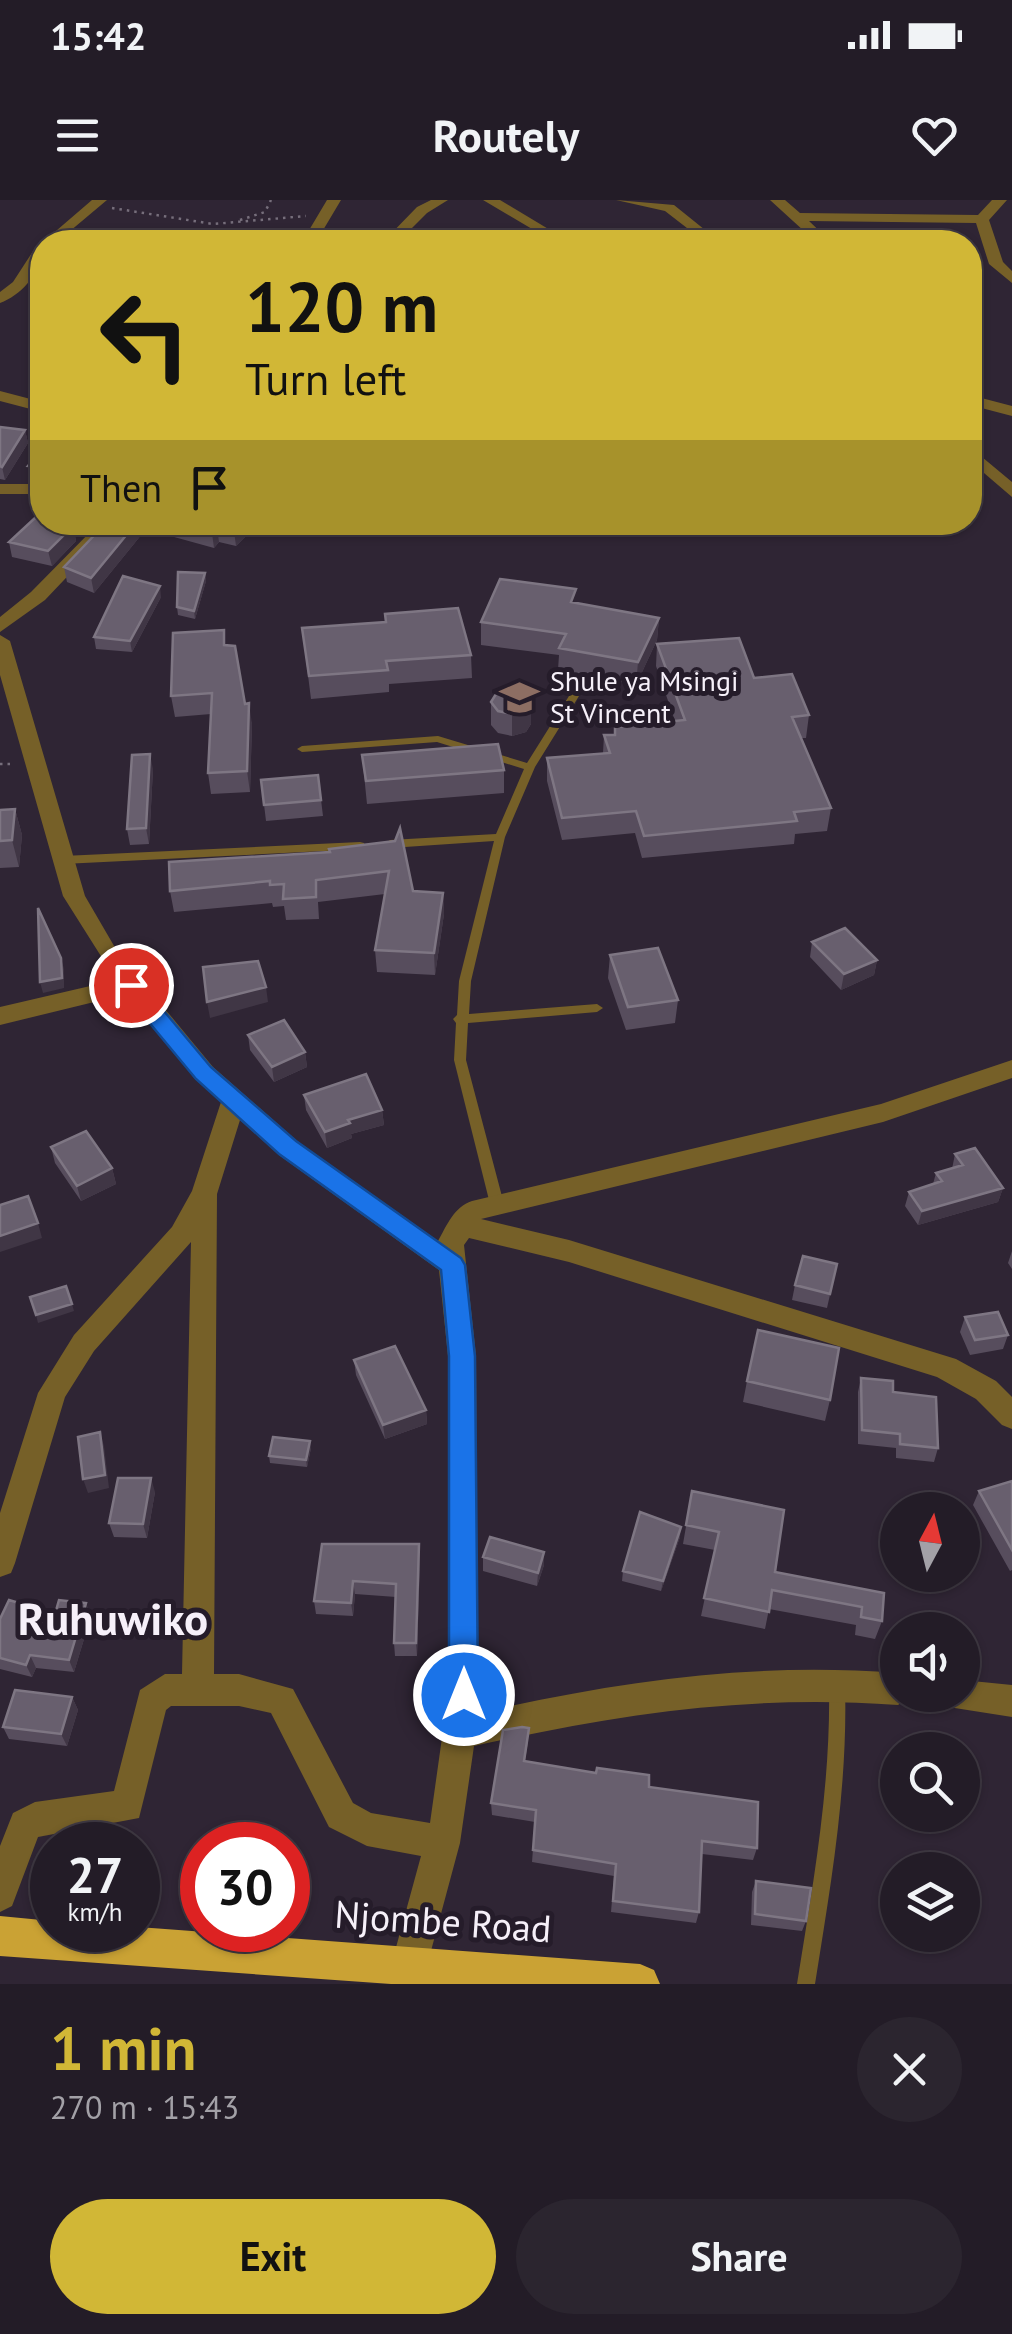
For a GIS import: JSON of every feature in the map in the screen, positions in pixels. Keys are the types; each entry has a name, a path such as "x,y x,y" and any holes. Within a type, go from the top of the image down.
{"highway":[{"name":"Njombe Road","path":"0,1936 205,1953 410,1962 466,1976 640,1984"}],"street":[{"path":"317,230 334,200"},
{"path":"402,230 422,210 441,200"},
{"path":"490,200 543,230"},
{"path":"623,200 670,208 697,230"},
{"path":"777,200 810,230"},
{"path":"795,217 982,219 1000,200"},
{"path":"64,230 98,202"},
{"path":"982,219 996,264 1012,279"},
{"path":"0,299 19,286 30,268"},
{"path":"0,396 30,405"},
{"path":"982,403 1012,411"},
{"path":"982,463 1012,492"},
{"path":"0,489 30,488"},
{"path":"0,626 38,596 97,535"},
{"path":"0,641 2,670 74,896 131,985 204,1073 234,1100 302,1158 452,1265"},
{"path":"0,1016 131,985"},
{"path":"410,1962 443,1843 464,1695 462,1356 450,1244 459,1226 472,1211 496,1204 899,1109 1008,1077"},
{"path":"0,1562 42,1417 64,1369 181,1235 205,1192 234,1100"},
{"path":"198,1689 205,1192"},
{"path":"459,1226 569,1252 946,1368 986,1390 1012,1416"},
{"path":"458,1733 679,1688 754,1682 880,1687"},
{"path":"0,1894 25,1826 35,1819 127,1806 152,1701 165,1690 240,1690 280,1700 340,1815 367,1830 443,1843"},
{"path":"980,1698 1012,1701"}],"lane":[{"path":"496,1204 467,1094 459,1019 500,836 530,768 574,696"},
{"path":"302,749 438,739 530,768"},
{"path":"63,860 500,836"},
{"path":"459,1019 597,1008"},
{"path":"806,1984 836,1787 840,1738 837,1683"}],"path":[{"path":"234,223 265,212 271,200"},
{"path":"98,202 198,222 326,215"}],"building":[{"path":"0,427 25,430 2,467 0,466"},
{"path":"30,523 30,535 64,535 48,551 9,542"},
{"path":"95,535 126,535 91,578 64,567"},
{"path":"178,572 205,573 194,611 177,607"},
{"path":"123,576 160,586 130,641 94,637"},
{"path":"500,579 576,589 571,602 659,618 638,662 559,648 566,634 481,622"},
{"path":"458,608 471,655 386,661 388,670 309,676 302,628 386,622 385,614"},
{"path":"224,630 224,645 235,646 245,704 249,703 247,771 208,773 212,693 171,696 173,633"},
{"path":"739,638 754,678 792,674 809,715 792,717 831,808 794,812 797,821 644,836 636,811 562,818 547,758 610,753 604,735 615,735 615,727 685,720 657,644"},
{"path":"510,690 524,693 531,701 526,710 512,714 498,711 491,702 496,694"},
{"path":"498,744 504,770 366,781 362,755"},
{"path":"150,754 146,828 127,829 132,755"},
{"path":"318,775 321,800 264,805 261,780"},
{"path":"15,809 12,840 0,841 0,810"},
{"path":"400,828 413,891 443,893 434,953 375,950 389,871 316,880 316,897 283,899 284,884 270,885 270,881 170,891 169,862 330,852 329,849 395,841"},
{"path":"38,908 61,958 62,978 40,982"},
{"path":"845,928 877,960 844,974 812,942"},
{"path":"658,948 678,1000 628,1007 610,955"},
{"path":"258,961 266,987 207,1002 203,967"},
{"path":"284,1020 305,1052 272,1067 248,1035"},
{"path":"366,1074 382,1110 325,1132 304,1095"},
{"path":"86,1131 112,1168 77,1186 51,1147"},
{"path":"975,1148 1003,1188 922,1211 909,1192 942,1181 936,1173 963,1165 955,1154"},
{"path":"28,1196 38,1223 0,1236 0,1205"},
{"path":"803,1256 837,1264 830,1294 795,1285"},
{"path":"66,1286 72,1304 36,1315 30,1297"},
{"path":"998,1312 1008,1335 975,1340 965,1317"},
{"path":"758,1330 839,1348 830,1400 747,1381"},
{"path":"395,1346 426,1410 383,1425 354,1360"},
{"path":"861,1378 893,1381 893,1392 936,1397 938,1448 900,1444 900,1434 862,1430"},
{"path":"100,1432 105,1475 83,1479 78,1437"},
{"path":"273,1437 310,1441 306,1460 269,1456"},
{"path":"118,1478 151,1478 143,1524 109,1523"},
{"path":"1012,1481 1012,1550 980,1492"},
{"path":"692,1491 784,1510 775,1572 884,1593 880,1621 861,1617 862,1607 772,1590 769,1612 704,1598 719,1532 686,1525"},
{"path":"640,1512 681,1527 663,1581 623,1571"},
{"path":"490,1537 544,1552 538,1573 483,1557"},
{"path":"322,1544 419,1544 416,1643 394,1643 396,1584 353,1581 351,1603 314,1601"},
{"path":"9,1600 55,1614 59,1600 86,1603 69,1660 30,1655 26,1665 0,1658 0,1619"},
{"path":"15,1690 72,1697 61,1734 3,1727"},
{"path":"529,1728 524,1761 596,1773 597,1768 649,1775 649,1787 758,1802 757,1848 702,1841 699,1912 613,1901 616,1864 533,1850 536,1810 491,1803 503,1730"},
{"path":"756,1881 811,1888 806,1921 755,1914"}],"place":[{"name":"Shule ya Msingi St Vincent","path":"520,697"}],"district":[{"name":"Ruhuwiko","path":"113,1619"}],"route":[{"path":"131,985 204,1073 288,1148 372,1212 452,1265 462,1356 464,1695"}]}
